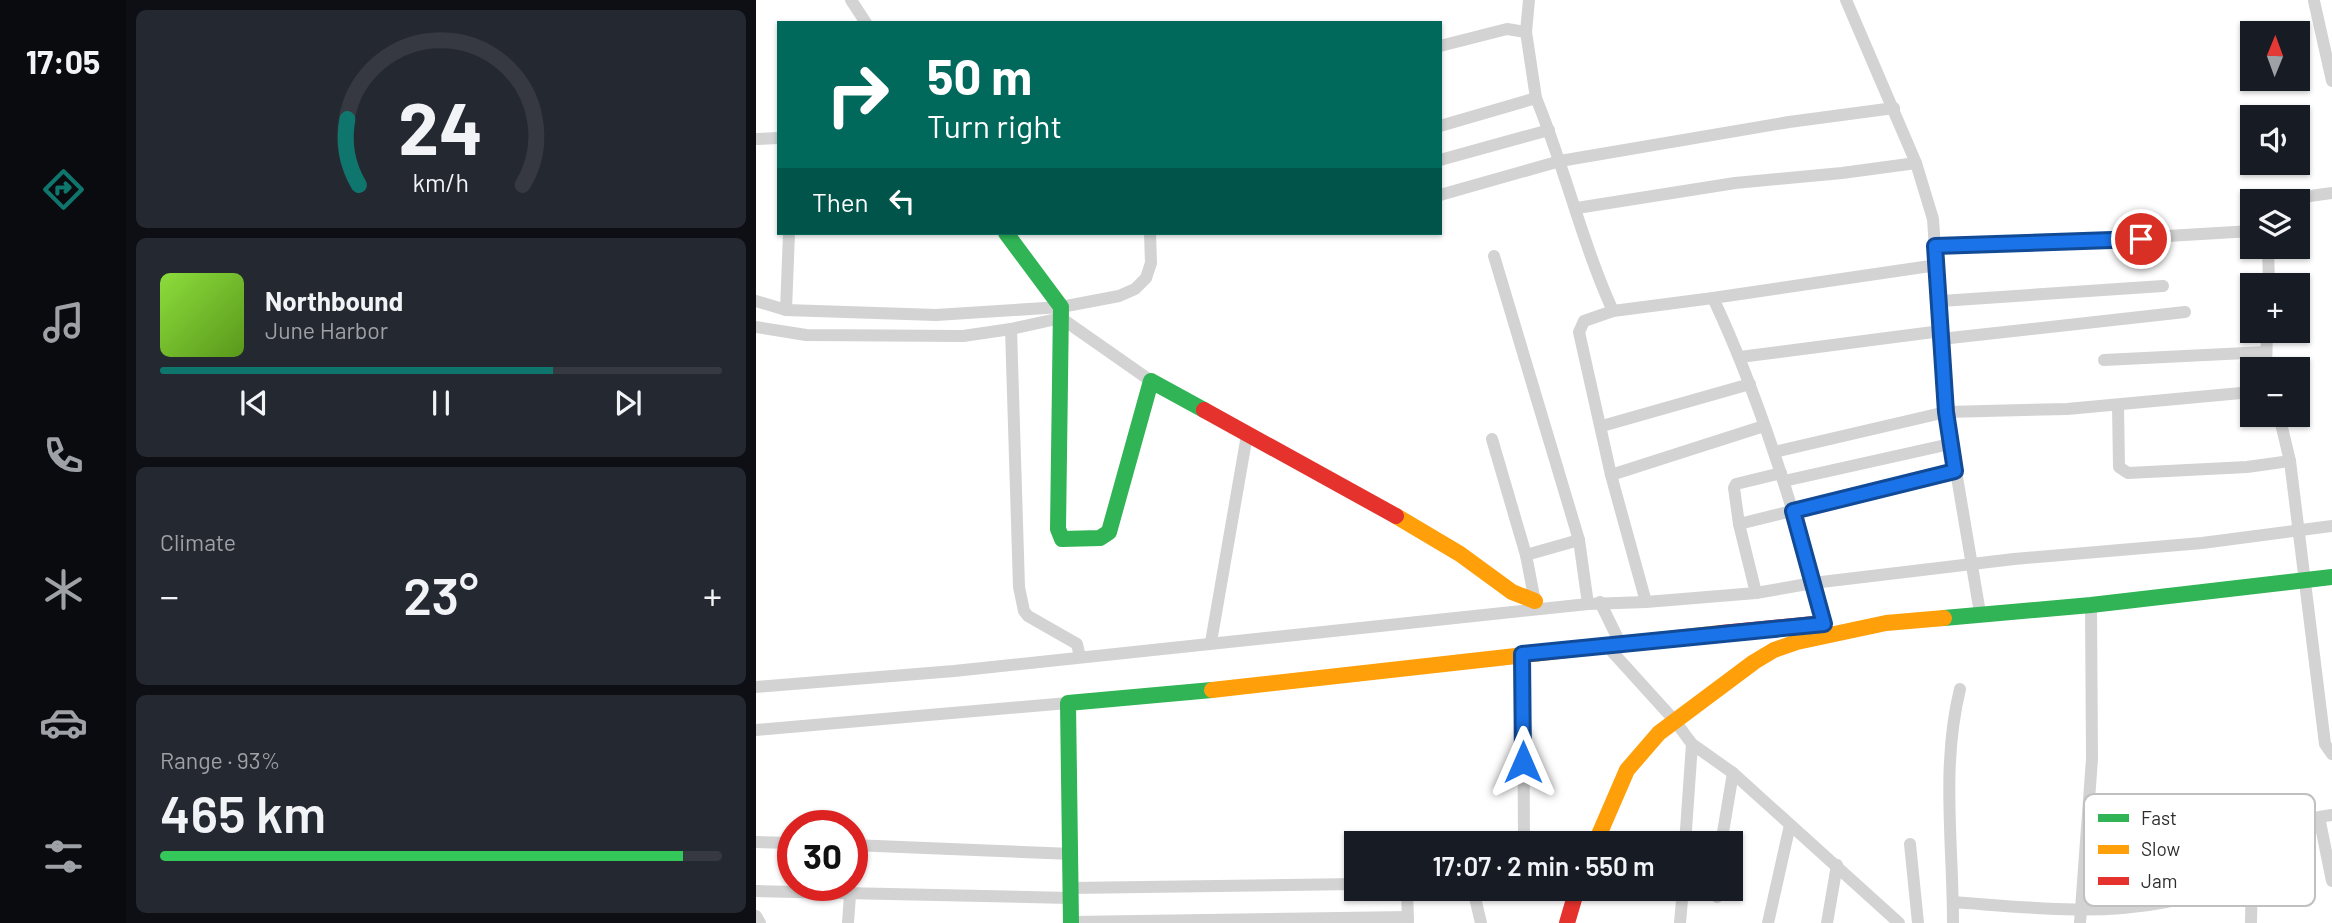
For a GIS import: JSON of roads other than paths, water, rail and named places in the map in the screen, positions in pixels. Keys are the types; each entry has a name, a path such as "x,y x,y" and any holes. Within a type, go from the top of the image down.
{"street":[{"path":"851,0 865,21"},
{"path":"1529,0 1526,32 1536,98 1577,208 1601,286 1613,311"},
{"path":"1846,0 1894,108 1929,201 1941,301 1946,412 1980,613"},
{"path":"2314,1 2332,82"},
{"path":"1442,45 1507,29 1526,32"},
{"path":"1442,125 1536,98"},
{"path":"1442,194 1560,161 1789,122 1894,108"},
{"path":"1442,159 1549,130"},
{"path":"756,139 777,138"},
{"path":"1577,208 1735,183 1916,163"},
{"path":"2310,197 2332,194"},
{"path":"1935,246 2240,232"},
{"path":"786,310 789,235"},
{"path":"1007,235 1061,312 1151,381 1384,509 1460,554 1512,592 1536,604"},
{"path":"756,327 806,335 915,337 963,336 1011,329 1135,289 1146,278 1151,263 1150,235"},
{"path":"1494,256 1579,540 1594,603 1614,646 1692,744 1733,773 1899,923"},
{"path":"1646,602 1611,475 1579,332 1584,321 1613,311 1937,265"},
{"path":"1941,301 2163,286"},
{"path":"1713,298 1741,357 1774,453 1793,511 1825,629"},
{"path":"756,301 786,310 955,315 1061,312"},
{"path":"1061,312 1058,529 1062,539 1100,538 1109,531 1151,381"},
{"path":"1741,357 2185,312"},
{"path":"1011,329 1019,587 1023,607 1028,616 1077,643 1080,657"},
{"path":"2266,343 2266,357"},
{"path":"2104,360 2266,352"},
{"path":"1602,426 1750,384"},
{"path":"1774,453 1946,412 2118,405 2240,393"},
{"path":"2118,405 2118,455 2123,472 2247,467 2290,461"},
{"path":"1611,475 1764,426"},
{"path":"2282,427 2290,461 2326,744 2332,754"},
{"path":"1211,642 1247,435"},
{"path":"1492,439 1527,555 1536,604"},
{"path":"1756,593 1739,524 1734,493 1736,484 1951,444"},
{"path":"1739,524 1955,471"},
{"path":"756,687 1080,657 1536,604 1646,602 1756,593 1813,583 2332,526"},
{"path":"1527,555 1579,540"},
{"path":"756,730 1202,691 1522,654 2091,605 2332,577"},
{"path":"2089,794 2092,759 2091,605"},
{"path":"1601,831 1627,770 1659,733 1754,662 1774,650 1825,629"},
{"path":"1522,654 1524,831"},
{"path":"1953,923 1948,805 1950,742 1961,689"},
{"path":"1068,703 1071,922 1408,920 1407,901"},
{"path":"1686,831 1692,744"},
{"path":"1723,831 1733,773"},
{"path":"2332,815 2319,817 2332,881"},
{"path":"1768,923 1790,825"},
{"path":"756,842 777,843"},
{"path":"1910,844 1917,923"},
{"path":"868,846 1072,854"},
{"path":"2079,917 2084,856"},
{"path":"1827,923 1837,865"},
{"path":"868,895 1070,893 1344,884"},
{"path":"756,891 777,892"},
{"path":"848,923 850,901"},
{"path":"1476,901 1481,923"},
{"path":"1567,923 1573,901"},
{"path":"1680,923 1682,901"},
{"path":"1953,902 2079,917 2144,906"},
{"path":"756,916 760,923"}]}
